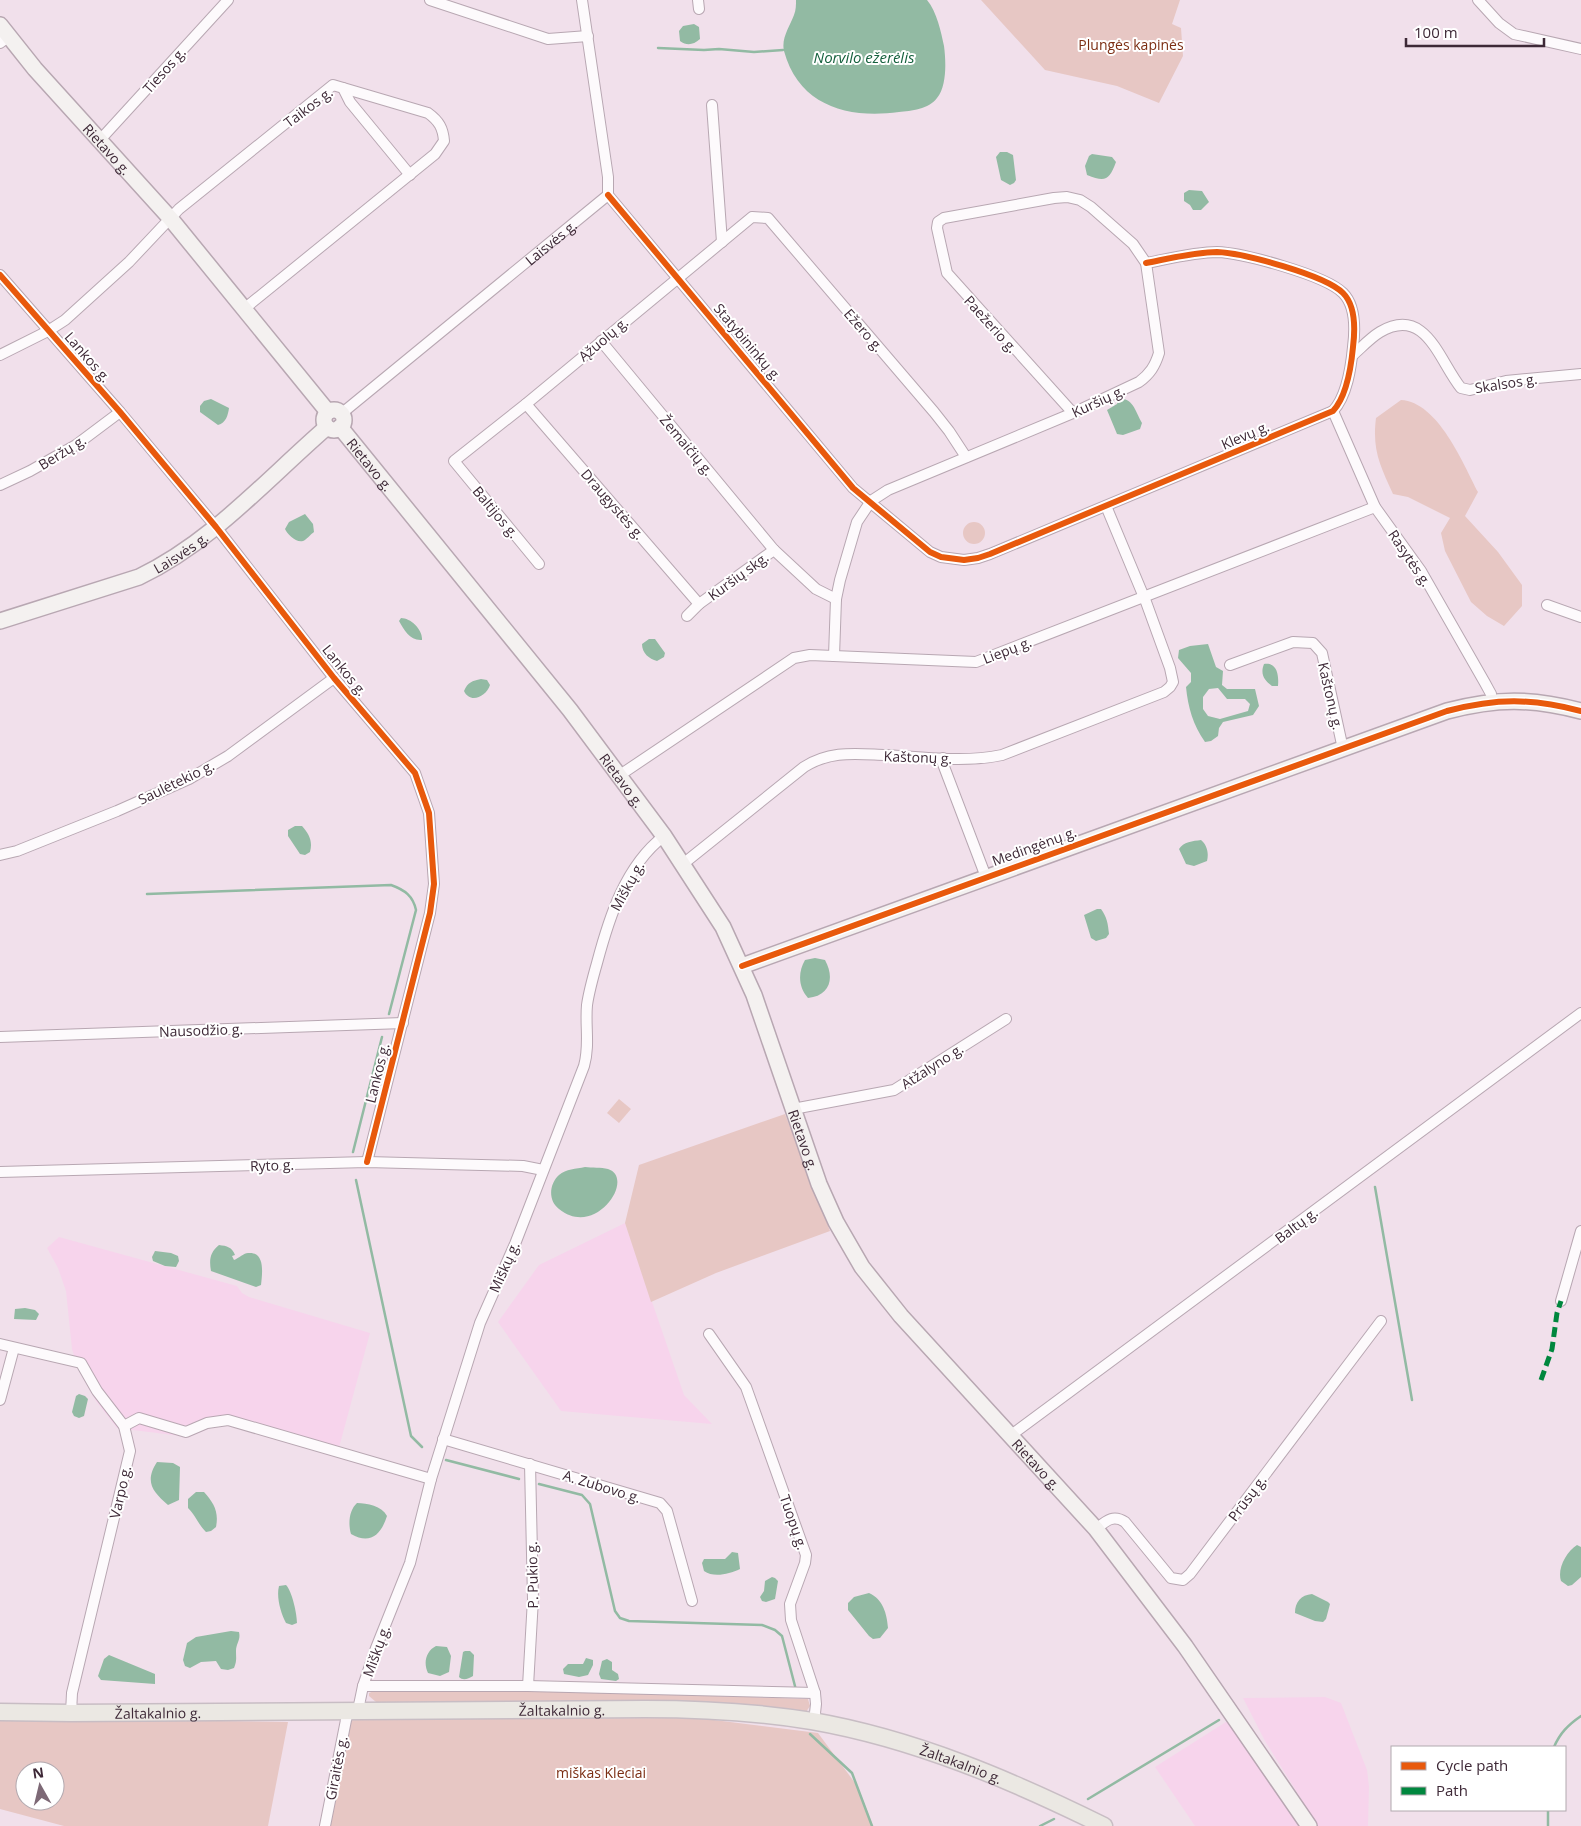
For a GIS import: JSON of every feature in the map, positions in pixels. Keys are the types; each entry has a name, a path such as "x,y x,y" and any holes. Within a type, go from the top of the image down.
{"main road":[{"name":"Rietavo g.","path":"3,35 170,218 570,710 620,775 683,864 723,928 742,966 754,995 819,1184 836,1222 862,1267 901,1316 1096,1529 1185,1646 1309,1826"},
{"name":"Laisvės g.","path":"0,621 139,577 185,552 216,527 334,420"},
{"name":"Medingėnų g.","path":"742,966 1447,711 1492,702 1515,700 1581,711"},
{"name":"Žaltakalnio g.","path":"0,1712 681,1709 760,1714 814,1722 897,1741 963,1763 1049,1799 1104,1826"}],"street":[{"name":"Tiesos g.","path":"100,140 228,0"},
{"path":"430,0 548,39 588,36"},
{"path":"582,0 608,177 608,195"},
{"path":"1478,0 1499,23 1514,34 1581,49"},
{"name":"Taikos g.","path":"0,355 48,331 65,320 129,262 170,218 333,85 428,113 436,119 441,126 444,141 435,154 244,309"},
{"path":"343,88 350,102 410,175"},
{"path":"712,106 722,242"},
{"name":"Statybininkų g.","path":"608,195 853,488 871,501"},
{"name":"Laisvės g.","path":"334,420 608,195"},
{"name":"Kuršių g.","path":"834,656 836,599 840,580 857,522 871,501 888,490 1073,413 1139,382 1156,365 1158,348 1146,263 1134,244 1091,206 1073,198 1054,198 944,218 938,222"},
{"name":"Ąžuolų g.","path":"454,461 526,404 752,217"},
{"name":"Ežero g.","path":"752,217 768,218 934,412 966,457"},
{"name":"Paežerio g.","path":"938,222 936,228 947,273 1073,413"},
{"path":"1146,263 1217,252 1275,264 1326,282 1343,293 1349,302 1354,324 1352,355 1344,394 1333,412"},
{"name":"Lankos g.","path":"0,275 120,412 216,527 334,678 415,773 429,813 434,884 430,913 367,1162"},
{"name":"Skalsos g.","path":"1352,355 1379,333 1393,326 1408,326 1421,330 1431,340 1461,388 1470,390 1506,381 1581,374"},
{"name":"Žemaičių g.","path":"601,341 774,550"},
{"name":"Draugystės g.","path":"526,404 699,604"},
{"name":"Beržų g.","path":"0,485 30,471 76,445 120,412"},
{"name":"Klevų g.","path":"871,501 930,552 940,557 964,560 978,558 1333,412"},
{"name":"Rasytės g.","path":"1333,412 1375,508 1421,571 1485,683 1492,702"},
{"name":"Baltijos g.","path":"454,461 539,564"},
{"path":"1106,506 1143,597"},
{"name":"Liepų g.","path":"620,775 794,658 810,655 976,662 1375,508"},
{"name":"Kuršių skg.","path":"687,616 699,604 774,550 816,589 836,599"},
{"name":"Kaštonų g.","path":"683,864 804,767 824,757 849,754 979,758 1002,755 1164,692 1170,688 1173,682 1170,668 1143,597"},
{"path":"1547,605 1581,617"},
{"name":"Kaštonų g.","path":"1230,665 1293,642 1313,643 1322,653 1339,751"},
{"name":"Saulėtekio g.","path":"0,855 16,851 117,811 188,778 228,756 334,678"},
{"path":"943,758 943,764 986,877"},
{"name":"Miškų g.","path":"353,1710 410,1562 431,1479 480,1323 515,1244 587,1056 588,1004 606,928 616,903 631,876 650,848 664,836"},
{"name":"Baltų g.","path":"1010,1436 1581,1013"},
{"name":"Atžalyno g.","path":"793,1110 894,1090 1006,1019"},
{"name":"Nausodžio g.","path":"0,1037 403,1023"},
{"name":"Ryto g.","path":"0,1172 367,1162 523,1166 543,1170"},
{"path":"1560,1301 1581,1231"},
{"name":"Prūsų g.","path":"1096,1529 1112,1518 1119,1518 1125,1522 1172,1578 1183,1580 1190,1574 1381,1321"},
{"name":"Tuopų g.","path":"708,1334 746,1387 806,1555 805,1563 790,1604 791,1620 814,1693 816,1704 814,1722"},
{"name":"Varpo g.","path":"0,1344 81,1363 98,1391 124,1426 130,1451 72,1693 71,1713"},
{"path":"0,1400 14,1348"},
{"path":"124,1426 139,1418 186,1432 207,1423 228,1420 431,1479"},
{"name":"A. Zubovo g.","path":"443,1439 660,1503 667,1511 692,1601"},
{"name":"P. Pukio g.","path":"528,1686 533,1599 530,1464"},
{"path":"363,1686 528,1686 814,1693"},
{"name":"Giraitės g.","path":"325,1826 353,1710"}],"shaded area":[{"path":"625,1223 684,1395 712,1424 561,1411 498,1322 539,1265"},
{"path":"59,1237 237,1286 242,1293 249,1297 370,1333 337,1455 222,1423 189,1437 117,1428 96,1401 78,1368 72,1349 66,1291 58,1268 47,1248"},
{"path":"1325,1697 1341,1703 1367,1770 1369,1786 1368,1826 1318,1826 1265,1741 1243,1698"},
{"path":"1229,1720 1299,1826 1195,1826 1155,1767"}],"green space":[{"name":"Plungės kapinės","path":"981,0 1180,0 1172,24 1181,28 1183,56 1159,103 1117,86 1045,70"},
{"path":"1401,400 1414,403 1427,411 1448,436 1478,492 1465,516 1498,552 1522,585 1522,606 1504,626 1487,616 1471,602 1445,551 1441,533 1450,518 1408,497 1393,494 1378,457 1375,429 1376,418"},
{"path":"974,522 982,525 985,533 982,541 974,544 966,541 963,533 966,525"},
{"path":"619,1099 631,1109 619,1123 607,1113"},
{"path":"785,1114 830,1231 716,1273 651,1302 625,1223 639,1165"},
{"path":"530,1690 808,1699 810,1706 806,1712 801,1712 649,1702 376,1702 369,1696 369,1693 374,1691"},
{"path":"0,1718 288,1722 268,1826 64,1826 0,1809"},
{"name":"miškas Kleciai","path":"698,1718 818,1733 858,1787 873,1826 328,1826 352,1719"}],"water":[{"name":"Norvilo ežerėlis","path":"796,0 927,0 938,22 945,52 943,87 937,98 934,102 920,109 880,114 844,110 828,105 814,96 801,85 791,70 783,46 795,13"},
{"path":"694,24 699,27 700,39 690,44 680,41 679,31 683,26"},
{"path":"1000,152 1007,152 1013,155 1016,180 1010,185 1001,180 996,157"},
{"path":"1092,154 1112,157 1116,162 1111,173 1106,178 1098,179 1087,175 1085,166 1089,156"},
{"path":"1189,190 1202,191 1209,202 1201,210 1193,210 1184,201 1184,193"},
{"path":"211,399 229,408 225,421 218,425 200,412 200,406 204,401"},
{"path":"1119,399 1128,400 1134,406 1142,423 1140,429 1123,435 1117,434 1107,410 1117,404"},
{"path":"305,514 313,524 314,532 304,540 298,541 290,536 285,529 289,522"},
{"path":"401,618 409,620 416,625 421,632 422,640 414,639 408,634 399,621"},
{"path":"649,639 655,639 665,653 664,657 657,661 646,655 642,644"},
{"path":"1208,644 1216,667 1223,671 1222,685 1227,689 1255,689 1259,706 1253,715 1223,722 1219,728 1218,736 1211,741 1205,742 1194,722 1186,687 1191,682 1191,673 1178,658 1179,650 1190,646","holes":["1218,688 1227,699 1245,699 1250,704 1248,711 1220,719 1208,716 1203,709 1203,697 1209,689"]},
{"path":"1264,664 1272,665 1276,670 1278,686 1272,686 1265,679 1262,671"},
{"path":"487,680 490,685 485,693 474,698 467,695 464,691 467,686 473,681"},
{"path":"295,826 302,826 310,838 310,852 305,855 300,854 288,836 288,830"},
{"path":"1201,840 1207,849 1207,861 1194,866 1186,864 1179,849 1186,843"},
{"path":"1101,909 1105,915 1109,934 1106,938 1096,941 1091,938 1084,915"},
{"path":"815,958 825,960 830,973 830,979 826,990 815,997 808,998 802,989 800,974 805,960"},
{"path":"585,1167 608,1169 615,1175 617,1183 615,1194 608,1204 598,1212 586,1217 573,1216 555,1206 551,1192 553,1183 559,1175 568,1170"},
{"path":"219,1245 227,1246 232,1250 235,1255 232,1256 234,1260 246,1253 254,1253 258,1256 262,1264 261,1285 256,1287 211,1271 211,1256"},
{"path":"155,1251 178,1256 179,1261 176,1267 165,1266 153,1261 152,1257"},
{"path":"15,1309 35,1310 39,1314 36,1320 14,1319"},
{"path":"79,1394 88,1399 84,1416 79,1418 74,1416 72,1412 76,1396"},
{"path":"157,1462 173,1463 180,1467 179,1500 168,1505 158,1496 152,1486 151,1475"},
{"path":"196,1492 204,1492 215,1508 217,1517 216,1527 211,1531 206,1532 188,1508 188,1499"},
{"path":"357,1503 378,1507 387,1516 382,1528 374,1536 364,1539 351,1534 350,1517 352,1509"},
{"path":"1577,1545 1581,1547 1581,1577 1568,1586 1561,1581 1561,1566 1566,1556"},
{"path":"732,1552 738,1553 740,1569 722,1574 712,1574 704,1571 702,1563 704,1559 725,1559"},
{"path":"772,1577 778,1581 775,1599 766,1602 762,1601 760,1597 764,1591 765,1581"},
{"path":"286,1585 292,1597 296,1614 297,1623 292,1625 286,1623 279,1600 279,1586"},
{"path":"869,1593 881,1603 887,1617 888,1628 880,1638 873,1639 869,1636 848,1610 848,1603 854,1597"},
{"path":"1312,1594 1330,1604 1326,1619 1323,1622 1295,1613 1299,1600"},
{"path":"231,1631 239,1632 234,1668 228,1670 221,1669 216,1661 201,1662 190,1668 185,1666 183,1660 187,1643 196,1637"},
{"path":"436,1646 447,1647 451,1656 449,1672 440,1676 428,1673 426,1665 428,1654"},
{"path":"470,1651 474,1655 473,1676 467,1679 459,1677 463,1652"},
{"path":"109,1655 155,1674 155,1684 101,1680 98,1676 104,1659"},
{"path":"586,1658 593,1660 593,1665 588,1675 579,1677 564,1674 563,1669 568,1664 583,1664"},
{"path":"607,1659 612,1662 612,1670 618,1674 619,1679 616,1681 601,1679 599,1674 602,1661"}],"waterway":[{"path":"658,48 719,49 754,52 783,50"},
{"path":"147,894 391,885 400,889 408,894 416,910 389,1014"},
{"path":"353,1152 382,1037"},
{"path":"356,1180 411,1436 422,1447"},
{"path":"1375,1187 1412,1400"},
{"path":"446,1460 519,1479"},
{"path":"539,1484 582,1495 590,1504 615,1611 620,1618 629,1621 762,1625 775,1630 782,1636 796,1690"},
{"path":"1555,1746 1565,1730 1581,1716"},
{"path":"1088,1799 1219,1720"},
{"path":"810,1734 852,1773 872,1826"},
{"path":"1548,1811 1548,1826"},
{"path":"1040,1826 1054,1819"}],"marked path":[{"path":"1541,1380 1552,1349 1557,1313 1561,1301"}],"cycle path":[{"path":"608,195 853,488 930,552 941,557 964,560 990,554 1333,411 1338,405 1348,381 1354,334 1354,319 1350,305 1343,293 1333,286 1302,272 1229,253 1200,253 1146,263"},
{"path":"0,275 120,412 216,527 334,678 415,773 429,813 434,884 430,913 367,1162"},
{"path":"742,966 1447,711 1482,704 1514,701 1546,704 1581,711"}]}
